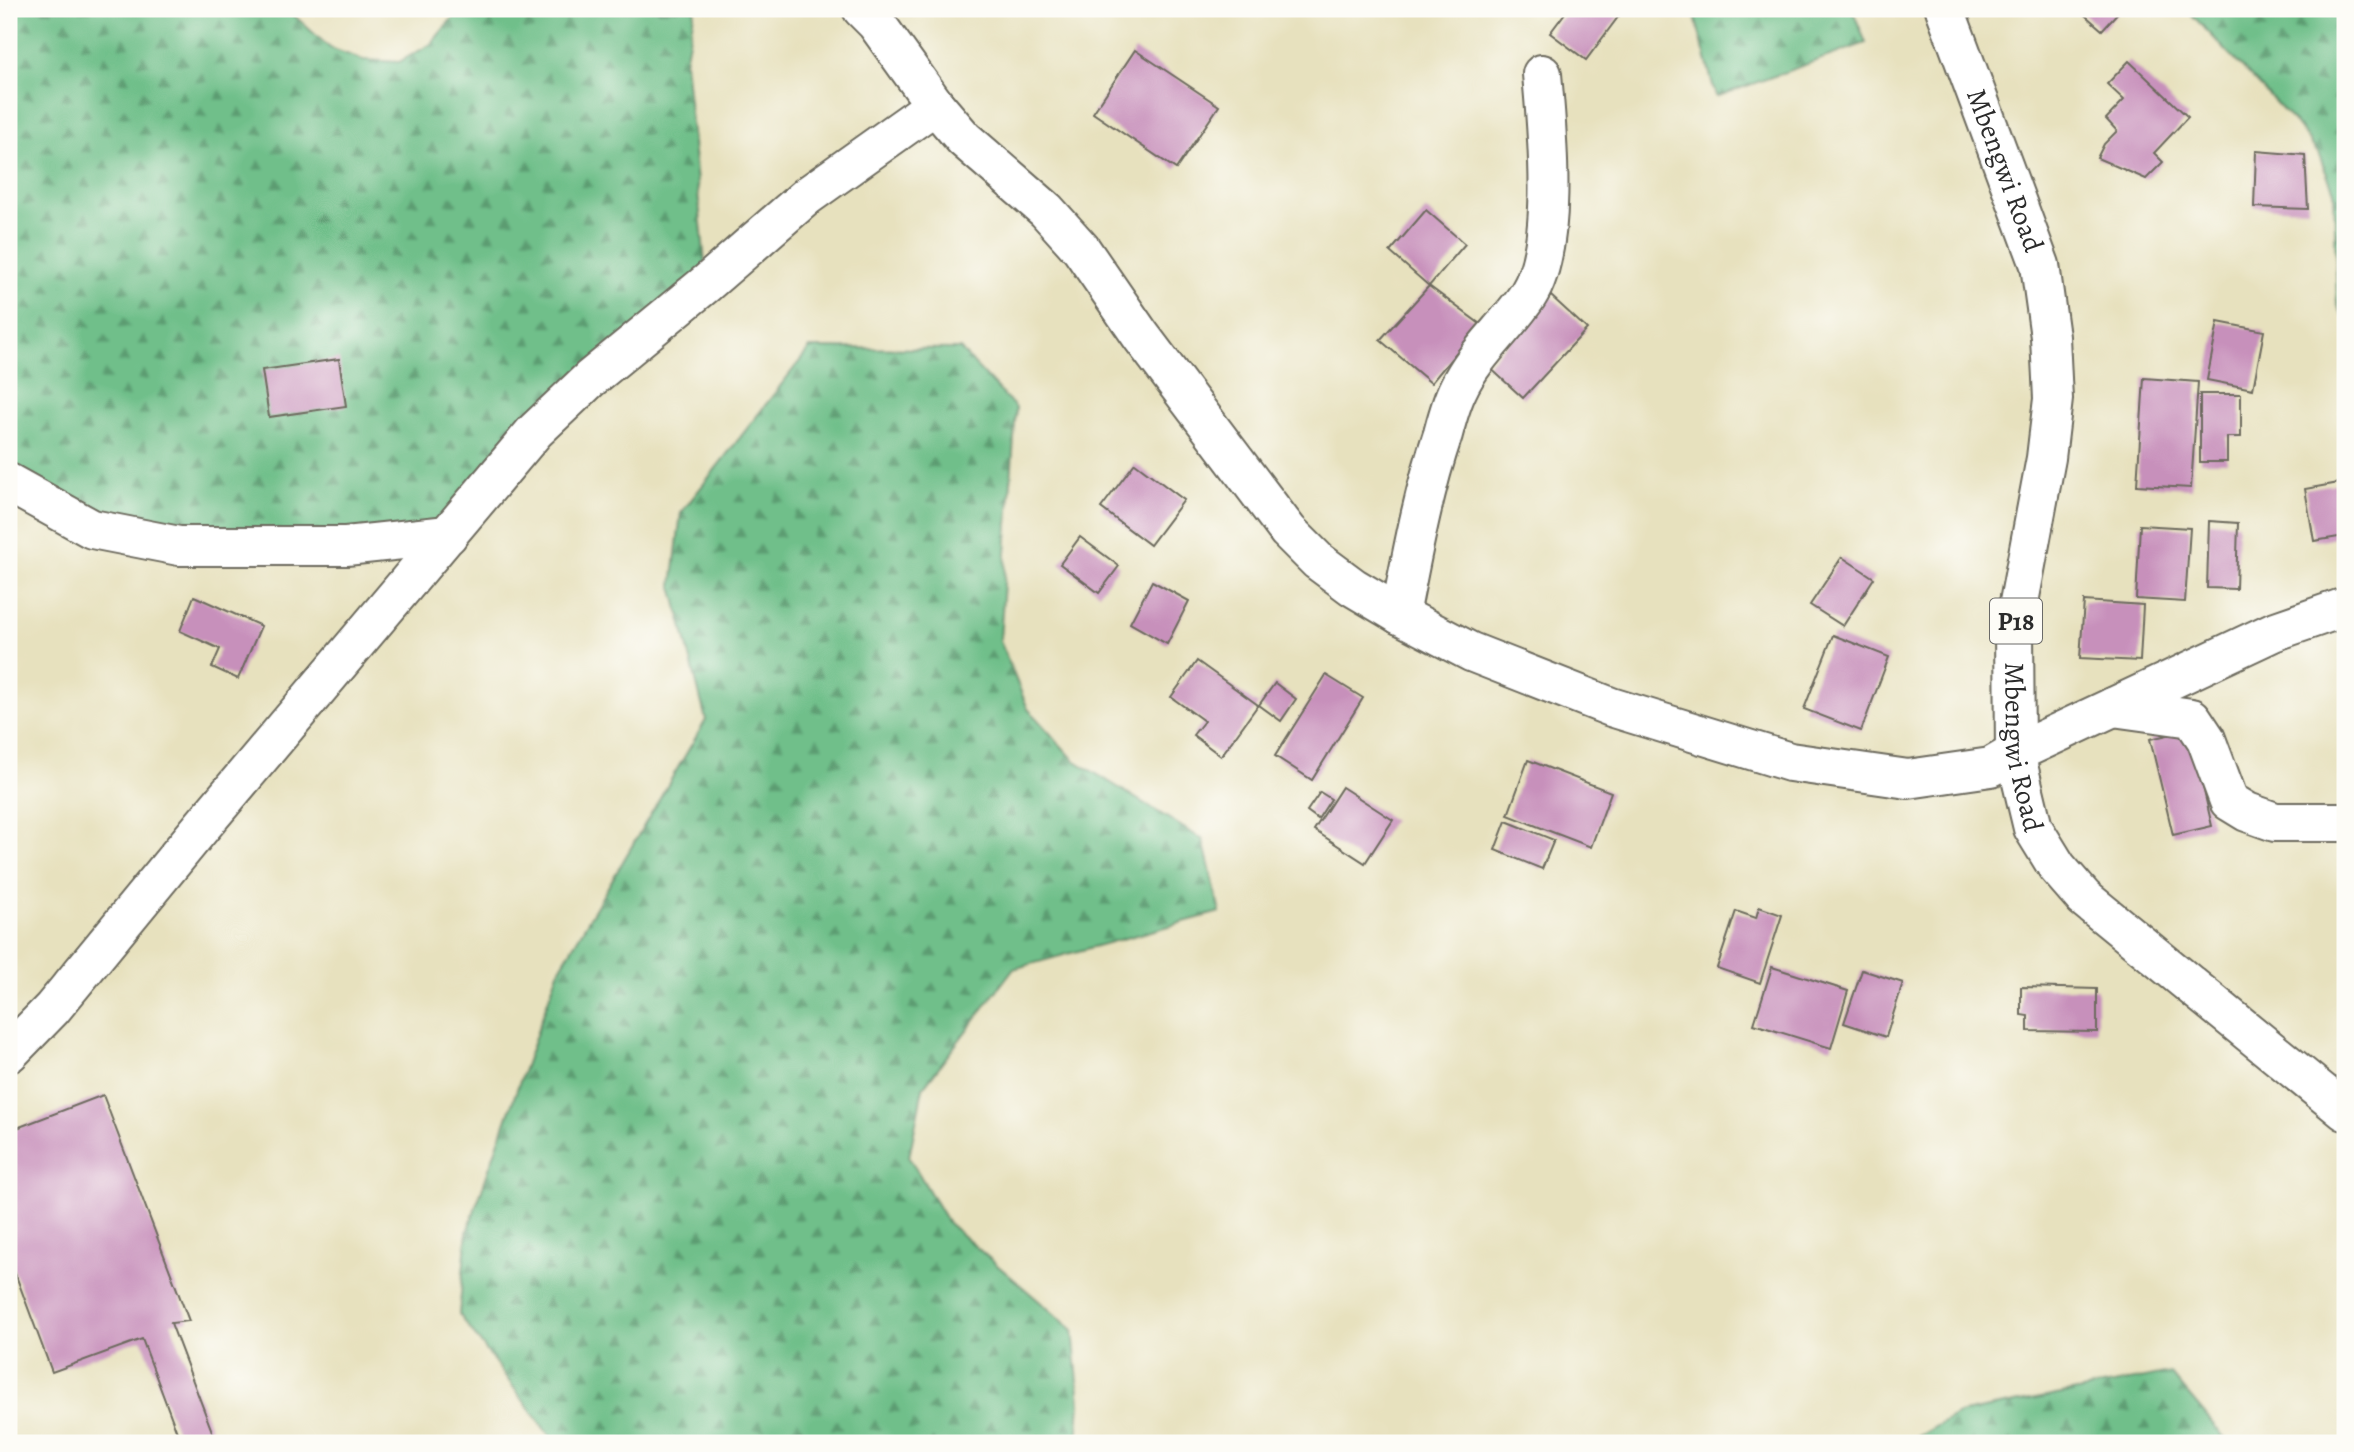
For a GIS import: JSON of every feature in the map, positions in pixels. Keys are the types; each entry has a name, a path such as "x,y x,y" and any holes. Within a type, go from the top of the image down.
{"street":[{"path":"862,9 876,23 935,105 964,139 1046,210 1081,249 1141,336 1288,531 1318,561 1353,587 1471,652 1611,707 1790,762 1908,779 1991,767 2113,706 2273,632 2345,607"},
{"name":"Mbengwi Road","path":"1945,9 2040,265 2050,337 2053,399 2046,458 2014,629 2015,753 2033,828 2057,867 2084,898 2345,1111"},
{"path":"1400,615 1421,505 1458,388 1529,293 1538,271 1547,233 1547,139 1542,74"},
{"path":"9,1054 52,1009 203,825 535,431 590,379 807,196 935,105"},
{"path":"9,483 92,529 179,546 346,546 449,534"},
{"path":"2113,706 2192,718 2207,738 2229,801 2247,812 2275,822 2345,822"}],"green space":[{"path":"9,9 287,9 330,48 363,60 399,62 431,44 460,9 695,9 685,62 707,283 448,535 179,546 9,483"},
{"path":"1693,9 1852,9 1866,43 1716,97"},
{"path":"2184,9 2345,9 2345,319 2337,304 2334,191 2318,153 2295,123"},
{"path":"810,348 960,349 1016,408 1000,641 1028,709 1074,760 1203,840 1220,912 1013,969 923,1088 909,1157 948,1223 1073,1330 1080,1403 1077,1443 555,1443 459,1314 467,1232 558,972 706,720 672,586 681,513"},
{"path":"2170,1373 2229,1443 1907,1443 1958,1414"}],"building":[{"path":"1568,9 1624,9 1586,60 1550,33"},
{"path":"2078,9 2121,9 2102,30"},
{"path":"1135,50 1219,106 1176,169 1093,113"},
{"path":"2129,61 2188,117 2154,153 2163,162 2146,179 2097,158 2104,144 2117,131 2106,119 2124,100 2107,84"},
{"path":"2256,151 2305,155 2308,209 2254,207"},
{"path":"1426,210 1465,244 1429,286 1390,252"},
{"path":"1429,286 1480,324 1431,383 1380,340"},
{"path":"1551,296 1587,329 1523,398 1487,365"},
{"path":"2218,322 2264,331 2253,389 2207,380"},
{"path":"339,359 346,406 269,417 262,370"},
{"path":"2144,378 2198,382 2191,488 2137,485"},
{"path":"2200,394 2241,394 2241,437 2227,437 2227,462 2200,462"},
{"path":"1135,463 1184,500 1150,545 1101,508"},
{"path":"2339,483 2345,516 2345,536 2314,541 2305,489"},
{"path":"2209,521 2238,523 2236,589 2207,588"},
{"path":"2140,525 2190,528 2185,602 2136,599"},
{"path":"1080,537 1119,566 1099,593 1060,564"},
{"path":"1842,557 1874,578 1843,626 1810,605"},
{"path":"1152,581 1189,601 1167,644 1130,623"},
{"path":"194,596 261,626 238,679 212,667 220,649 180,631"},
{"path":"2084,601 2143,605 2140,661 2080,658"},
{"path":"1833,635 1889,657 1861,731 1804,709"},
{"path":"1197,661 1258,705 1221,756 1193,735 1204,721 1171,697"},
{"path":"1326,675 1363,698 1312,780 1275,756"},
{"path":"1275,683 1296,699 1281,721 1259,705"},
{"path":"2190,730 2212,826 2173,835 2150,739"},
{"path":"1528,760 1611,792 1591,847 1508,815"},
{"path":"1342,787 1393,820 1365,863 1314,830"},
{"path":"1320,792 1331,799 1318,819 1307,811"},
{"path":"1506,821 1554,840 1542,869 1495,850"},
{"path":"1759,907 1782,915 1760,983 1717,968 1736,911 1756,918"},
{"path":"1772,967 1848,991 1831,1048 1754,1024"},
{"path":"1862,970 1903,983 1886,1037 1844,1023"},
{"path":"2021,987 2097,989 2097,1032 2028,1031 2028,1016 2021,1015"},
{"path":"103,1095 189,1321 171,1323 216,1442 214,1443 181,1443 142,1339 52,1372 9,1257 9,1131"}]}
